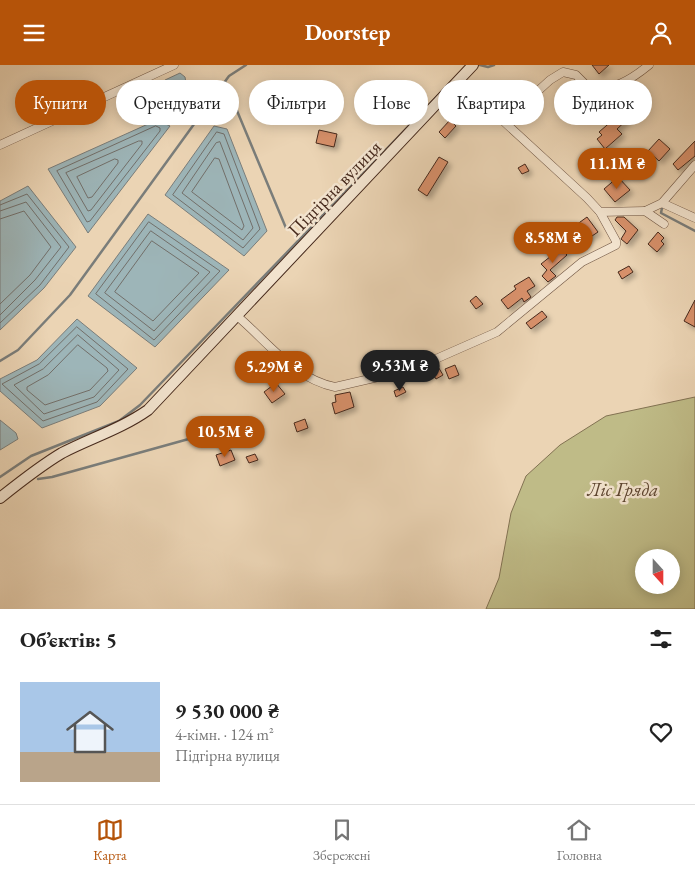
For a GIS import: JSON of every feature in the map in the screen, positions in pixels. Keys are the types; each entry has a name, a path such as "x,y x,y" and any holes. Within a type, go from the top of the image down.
{"street":[{"path":"0,145 174,65"},
{"path":"544,85 563,72 576,75 588,86 611,88 635,77 649,65"},
{"name":"Підгірна вулиця","path":"460,80 472,66"},
{"name":"Підгірна вулиця","path":"0,498 35,470 63,453 129,423 148,410 438,104"},
{"path":"237,316 290,365 323,385 335,387 413,369 497,331 582,262 616,245 616,241 600,212 508,125"},
{"path":"600,212 644,211 662,203 695,165"},
{"path":"662,203 695,218"},
{"path":"644,211 664,224"}],"green space":[{"name":"Ліс Гряда","path":"695,397 695,609 486,609 499,578 511,513 526,476 560,445 606,416"}],"water":[{"path":"180,73 186,80 165,80"},
{"path":"146,125 170,126 88,233 48,169"},
{"path":"214,126 227,129 267,231 244,256 165,195"},
{"path":"28,186 76,247 44,288 0,330 0,201"},
{"path":"148,214 229,270 155,347 88,296"},
{"path":"77,319 137,368 100,406 42,428 0,391 0,379 37,360"},
{"path":"0,420 16,433 18,439 0,450"}],"building":[{"path":"592,65 609,65 599,74"},
{"path":"445,125 456,126 445,138 439,132"},
{"path":"607,125 621,125 617,129 622,134 605,149 597,139 602,135 599,132"},
{"path":"319,130 337,134 334,147 316,143"},
{"path":"659,139 670,149 659,161 648,151"},
{"path":"695,141 695,156 678,170 673,164"},
{"path":"439,157 448,162 427,196 418,190"},
{"path":"525,164 529,171 522,174 518,168"},
{"path":"618,177 630,190 615,202 604,189"},
{"path":"587,217 598,232 583,242 581,239 567,251 552,232 559,227 567,237 579,229 576,225"},
{"path":"617,217 624,217 638,230 627,244 621,239 626,231 615,220"},
{"path":"658,232 664,238 661,241 664,244 657,252 648,244"},
{"path":"561,248 567,255 550,270 556,276 548,282 542,276 547,270 541,264"},
{"path":"629,266 633,272 622,279 618,272"},
{"path":"529,277 535,286 527,291 531,297 524,302 522,298 508,309 501,300 516,289 514,286"},
{"path":"476,296 483,304 476,309 470,301"},
{"path":"695,300 695,327 684,321"},
{"path":"542,311 547,317 531,329 526,323"},
{"path":"437,365 443,375 436,379 429,368"},
{"path":"455,365 459,375 449,379 445,369"},
{"path":"276,383 285,394 272,403 264,392"},
{"path":"403,387 406,392 396,397 394,391"},
{"path":"350,392 354,407 335,414 332,403 336,402 335,395"},
{"path":"305,419 308,428 297,432 294,423"},
{"path":"231,450 235,460 220,466 216,455"},
{"path":"255,454 258,460 249,463 246,457"}],"waterway":[{"path":"0,361 18,350 70,295 229,76 246,65"},
{"path":"480,65 488,67 494,65"},
{"path":"0,477 31,456 119,421 140,405 438,96"},
{"path":"239,116 286,228"},
{"path":"662,208 661,213 695,231"},
{"path":"38,479 52,477 221,430"}]}
